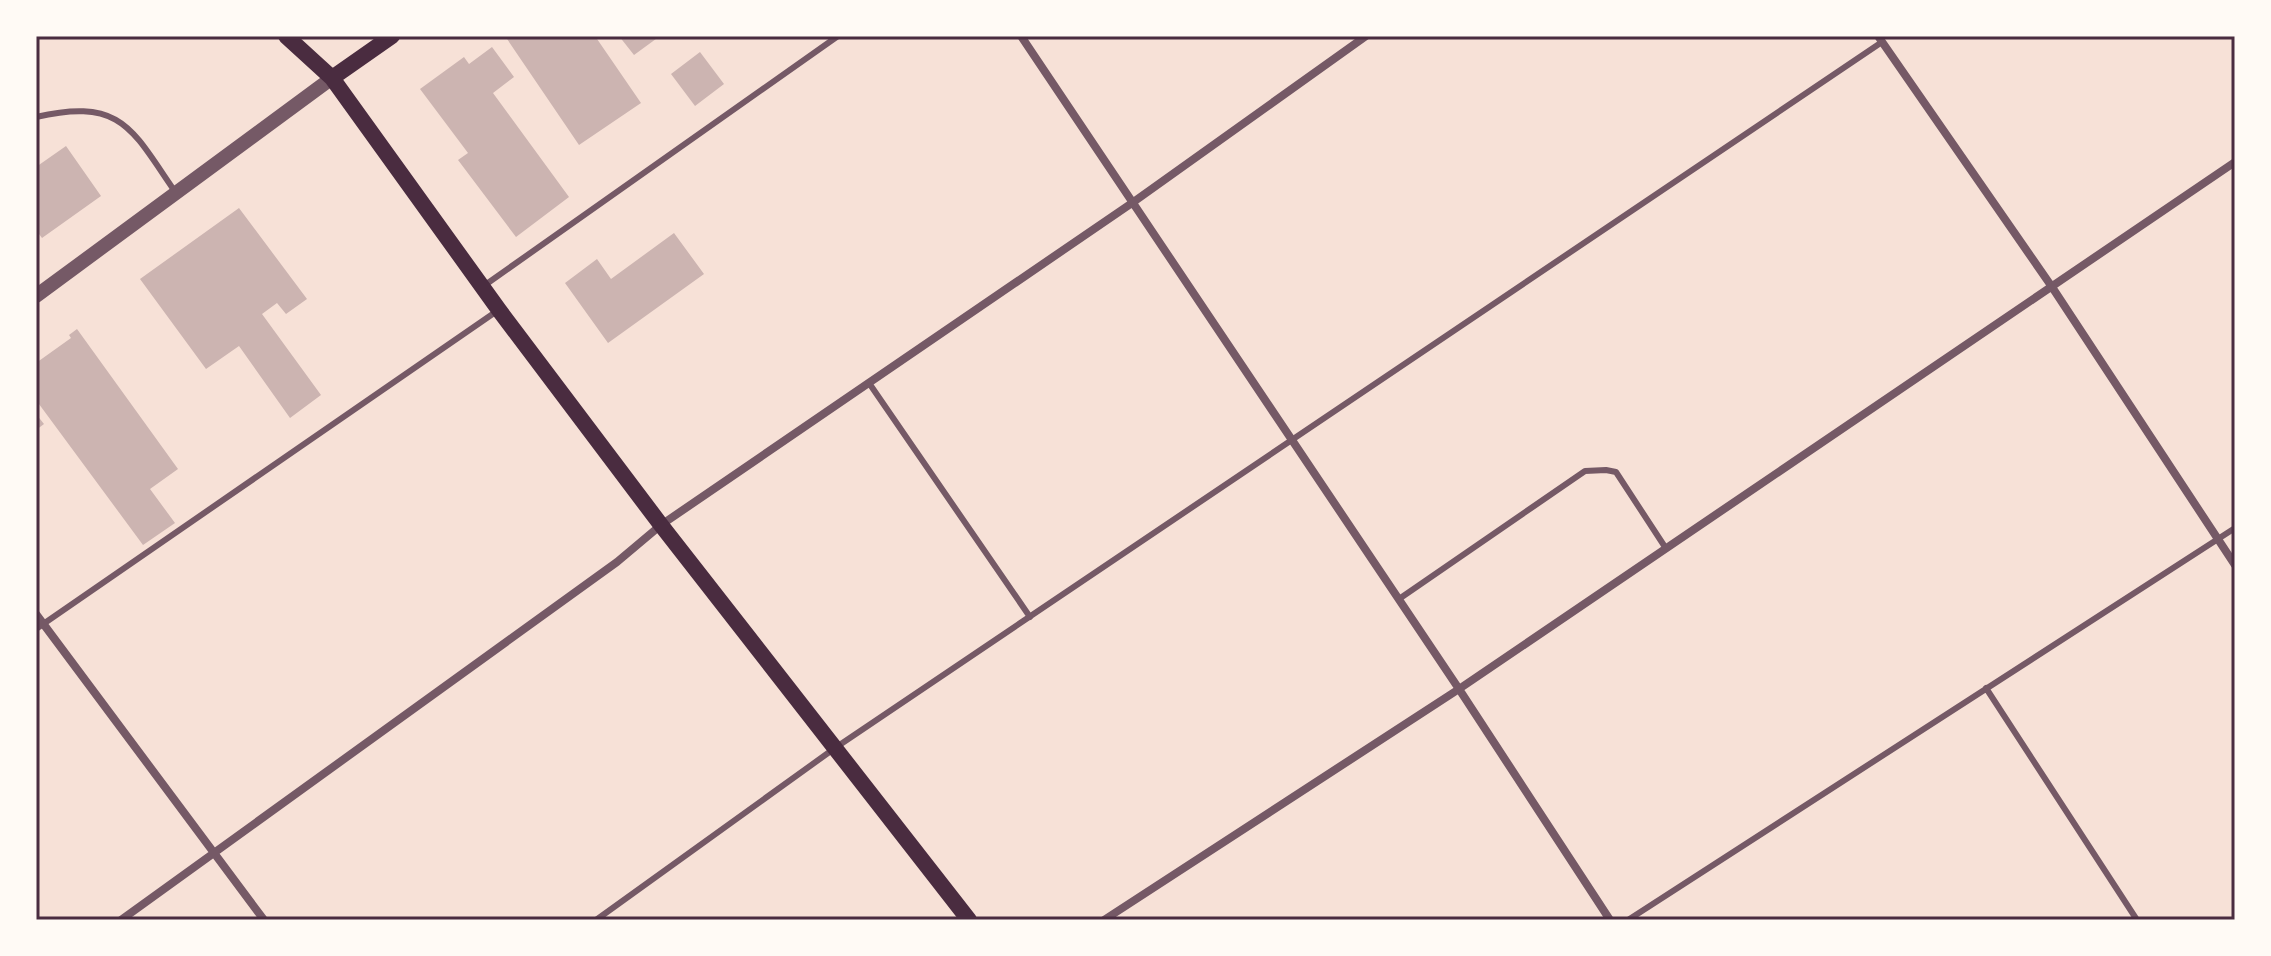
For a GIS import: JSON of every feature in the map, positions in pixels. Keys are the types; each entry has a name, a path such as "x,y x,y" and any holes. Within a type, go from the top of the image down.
{"main road":[{"path":"286,36 332,78 482,287 661,525 969,920"},
{"path":"332,78 392,36"}],"street":[{"path":"1021,36 1459,689 1610,920"},
{"path":"121,920 617,562 661,525 1132,203 1366,36"},
{"path":"1880,39 2052,287 2235,565"},
{"path":"36,296 332,78"},
{"path":"1104,920 1459,689 2235,162"},
{"path":"36,614 40,627 264,920"}],"lane":[{"path":"482,287 838,36"},
{"path":"596,920 835,748 1880,39"},
{"path":"36,117 75,111 111,116 131,128 176,193"},
{"path":"40,627 499,310"},
{"path":"869,383 1030,617"},
{"path":"1399,599 1585,471 1616,472 1665,547"},
{"path":"1628,920 2235,528"},
{"path":"1986,688 2137,920"}],"building":[{"path":"505,36 595,36 641,103 579,145"},
{"path":"619,36 660,36 634,55"},
{"path":"492,47 514,77 493,93 569,197 516,237 458,160 468,153 420,89 464,57 469,64"},
{"path":"700,52 724,84 695,106 671,74"},
{"path":"66,146 101,196 42,238 36,230 36,167"},
{"path":"239,208 307,299 286,314 277,303 262,314 321,395 290,418 239,346 206,369 140,279"},
{"path":"674,233 704,274 608,343 565,283 597,259 611,279"},
{"path":"77,329 178,469 150,489 175,523 143,545 36,400 36,363 71,338 69,335"},
{"path":"36,414 44,424 36,430"}]}
